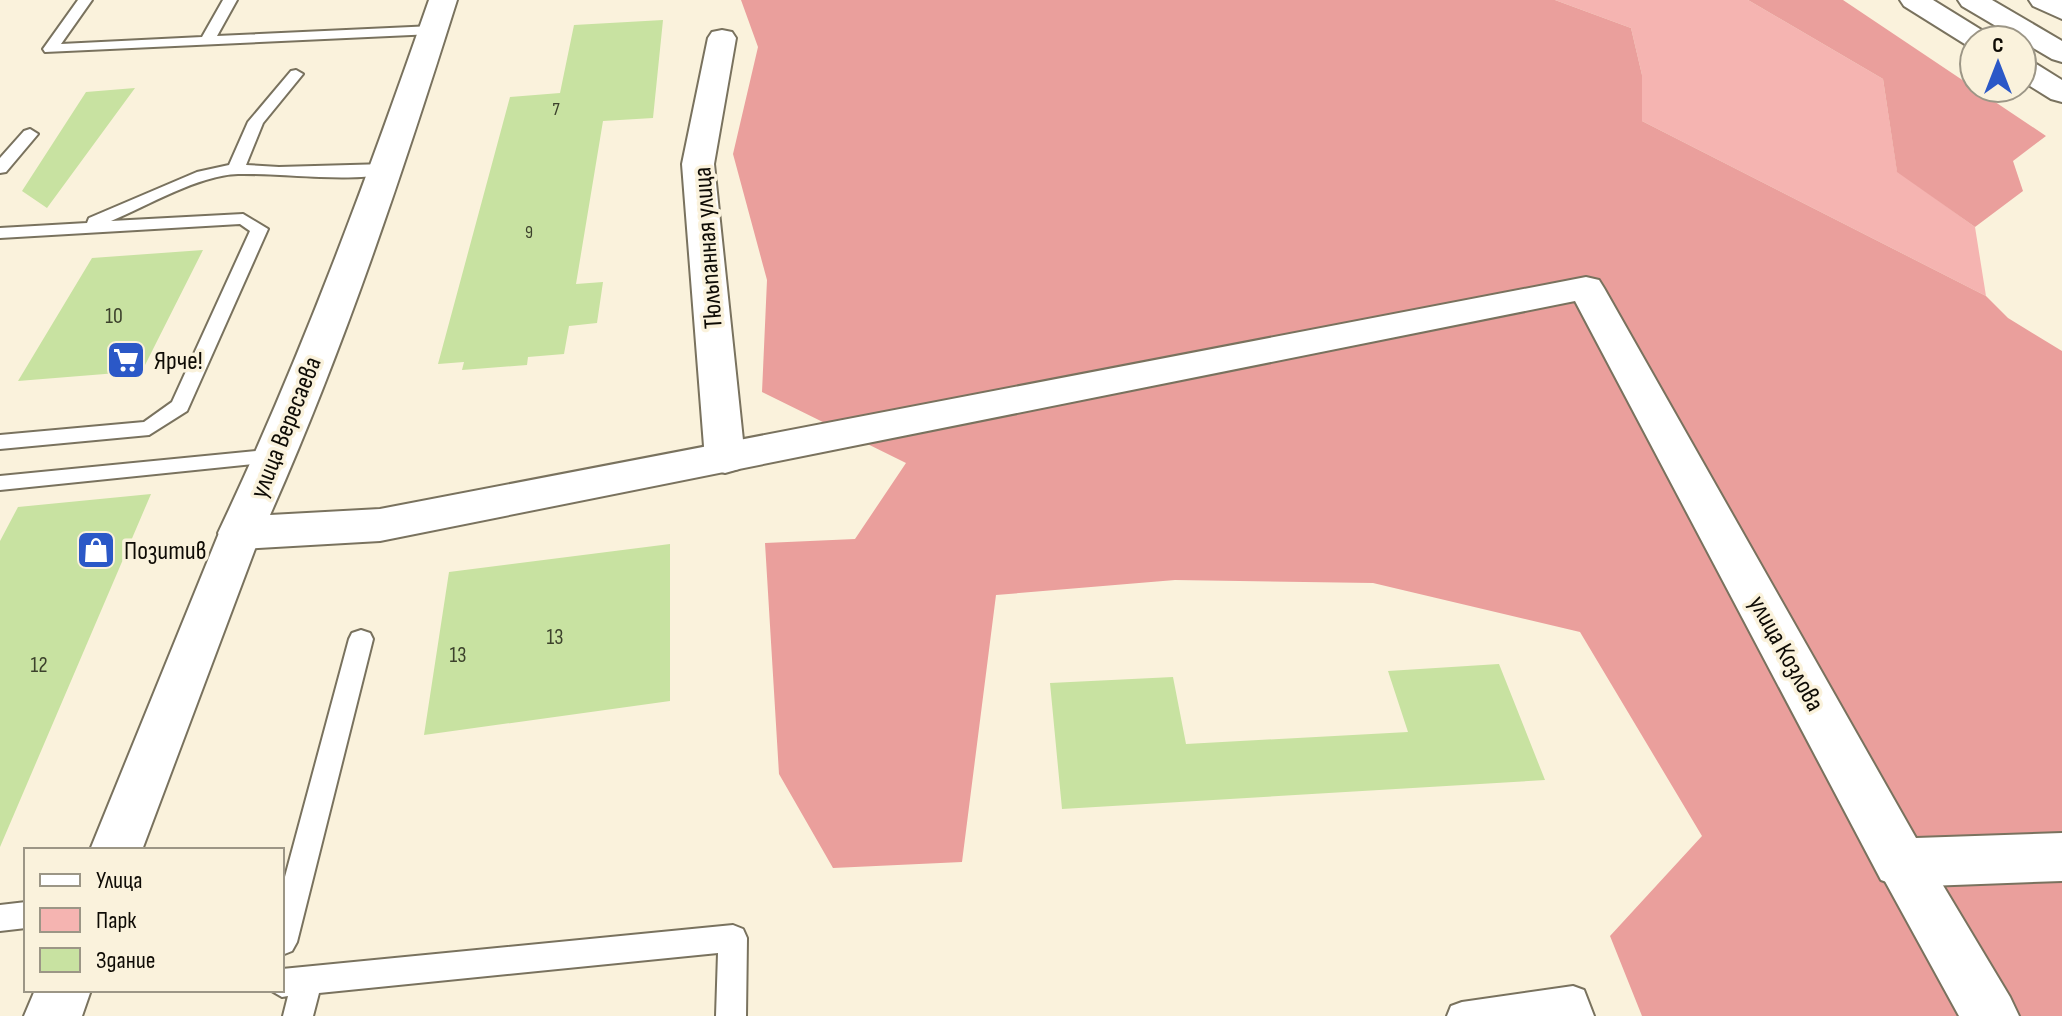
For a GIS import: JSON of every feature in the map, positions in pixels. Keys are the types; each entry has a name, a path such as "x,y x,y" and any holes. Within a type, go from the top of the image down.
{"street":[{"path":"1914,0 1958,28"},
{"path":"1972,0 2062,53"},
{"path":"2043,0 2062,11"},
{"name":"улица Вересаева","path":"117,848 240,533 277,456 386,169 438,15"},
{"name":"Тюльпанная улица","path":"722,38 698,164 725,459"},
{"path":"2038,78 2062,93"},
{"name":"улица Козлова","path":"725,459 1586,288 1901,863 1990,1016"},
{"path":"240,533 380,525 725,459"},
{"path":"1901,863 2062,857"},
{"path":"53,1016 62,992"}],"lane":[{"path":"85,0 50,49 207,41 438,15"},
{"path":"207,41 230,0"},
{"path":"236,169 256,122 296,74"},
{"path":"0,168 30,134"},
{"path":"82,228 203,176 236,169 279,172 386,169"},
{"path":"0,233 243,219 259,229 180,406 149,428 130,469"},
{"path":"0,442 149,428"},
{"path":"0,483 277,456"},
{"path":"284,934 361,639"},
{"path":"0,918 24,915"},
{"path":"298,1016 295,981 733,938 731,1016"},
{"path":"1462,1016 1573,1000 1579,1016"}],"green space":[{"path":"1555,0 1748,0 1883,79 1897,171 1975,227 1986,296 1642,121 1642,75 1631,28"}],"shaded area":[{"path":"741,0 1555,0 1631,28 1642,75 1642,121 1986,296 2008,318 2062,351 2062,1016 1642,1016 1610,936 1702,836 1580,632 1373,583 1175,580 996,595 962,862 833,868 779,774 765,543 855,539 906,463 762,392 767,280 733,154 758,47"},
{"path":"1748,0 1843,0 1958,77 1958,104 1998,104 2046,136 2013,161 2023,191 1975,227 1897,172 1883,79"}],"building":[{"path":"663,20 653,118 603,121 576,284 603,282 597,323 569,326 564,354 528,357 527,365 462,370 464,362 438,364 510,97 560,93 574,25"},
{"path":"135,88 47,208 22,191 86,92"},
{"path":"203,250 142,371 18,381 92,258"},
{"path":"151,494 0,847 0,541 18,507"},
{"path":"670,544 670,701 424,735 449,572"},
{"path":"1499,664 1545,780 1062,809 1050,683 1173,677 1186,744 1408,732 1388,671"}],"place":[{"name":"Ярче!","path":"126,360"},
{"name":"Позитив","path":"96,550"}]}
